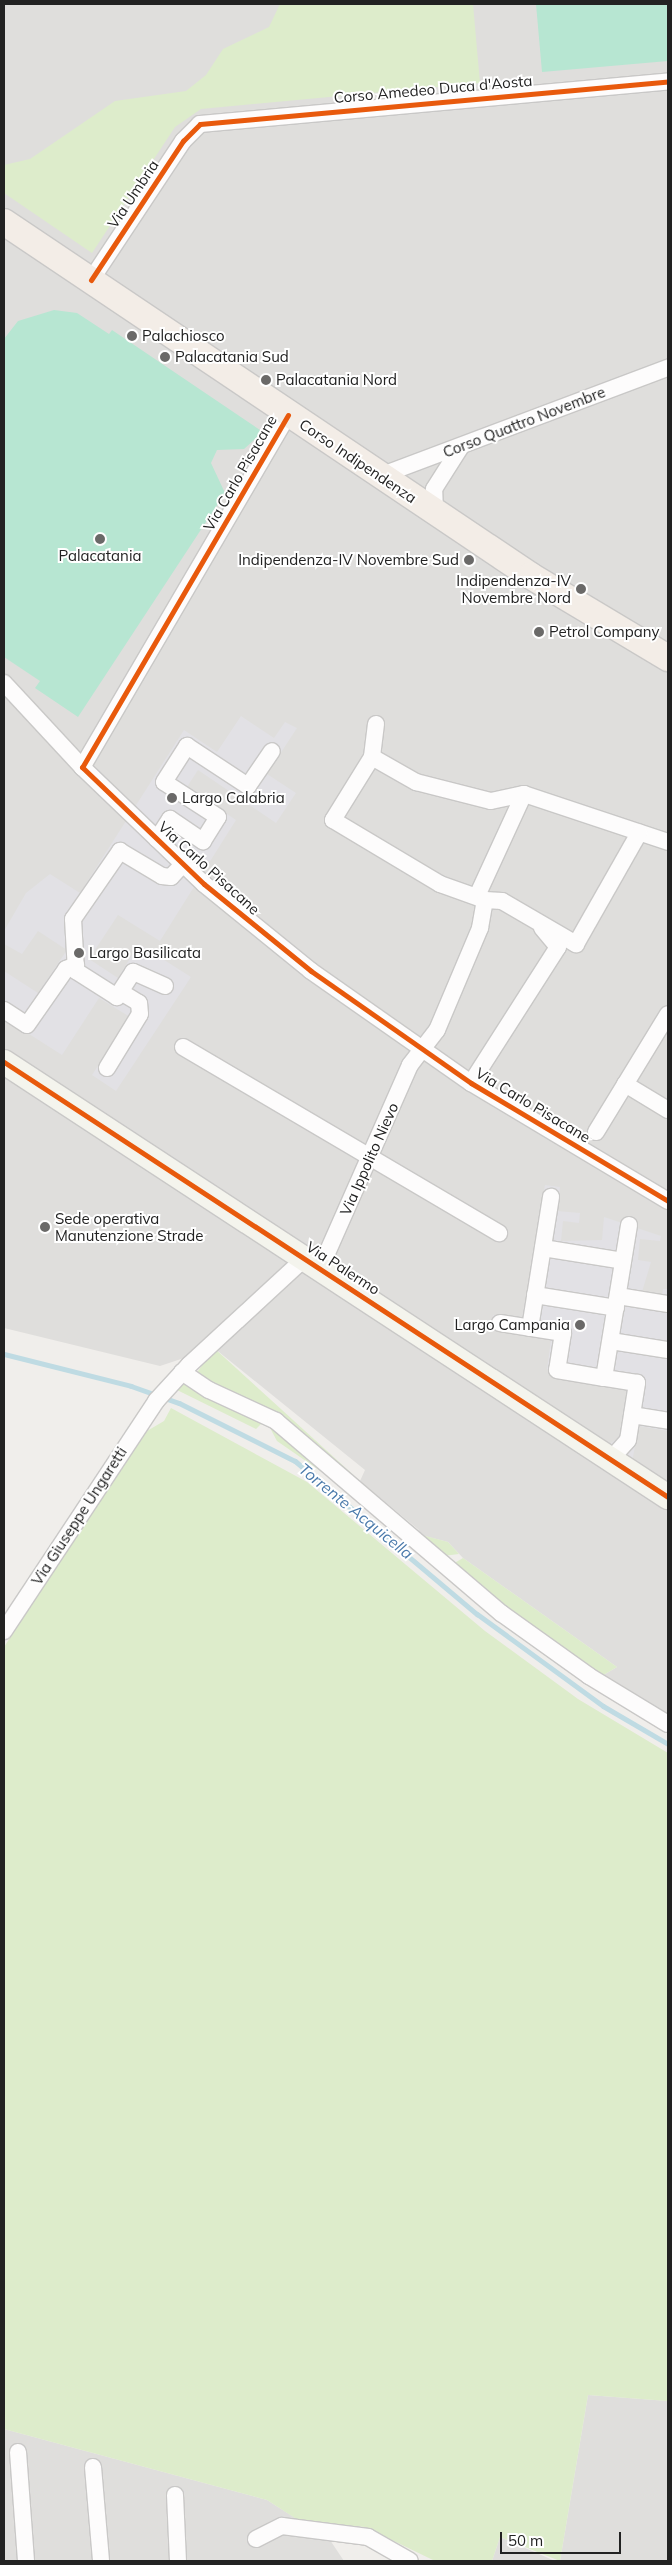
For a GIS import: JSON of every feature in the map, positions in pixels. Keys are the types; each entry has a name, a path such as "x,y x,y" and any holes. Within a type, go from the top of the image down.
{"main road":[{"name":"Corso Indipendenza","path":"4,222 435,513 613,628 668,658"},
{"name":"Via Palermo","path":"4,1062 668,1497"}],"street":[{"name":"Corso Amedeo Duca d'Aosta","path":"200,124 668,81"},
{"name":"Via Umbria","path":"91,280 183,142 200,124"},
{"name":"Corso Quattro Novembre","path":"380,476 460,448 668,368"},
{"name":"Via Carlo Pisacane","path":"288,415 82,767 183,864 312,971 422,1052 668,1201"},
{"path":"435,513 434,489 460,448"},
{"path":"4,683 82,767"},
{"path":"376,724 372,757 333,820 440,884 481,898 502,901 576,944 639,833"},
{"path":"157,839 170,819 203,841 218,818 164,782 187,746 248,786 272,751"},
{"path":"372,757 416,782 491,801 524,794 668,842"},
{"name":"Via Ippolito Nievo","path":"312,1263 370,1156 410,1065 422,1052 437,1030 477,936 481,898 524,794"},
{"path":"165,986 133,972 117,998 76,971 73,919 120,851 162,876 172,877 183,864"},
{"path":"471,1083 558,947 534,918"},
{"path":"4,1010 27,1025 66,969 76,964"},
{"path":"107,1068 140,1014 139,1003 121,992"},
{"path":"596,1132 668,1014"},
{"path":"183,1047 499,1233"},
{"path":"625,1084 668,1110"},
{"path":"530,1328 551,1197"},
{"path":"604,1378 629,1225"},
{"path":"543,1248 623,1261"},
{"path":"312,1263 182,1372 209,1390 276,1421 501,1613 589,1676 668,1724"},
{"path":"536,1295 668,1304"},
{"path":"500,1323 563,1333 557,1370 637,1383 628,1440 611,1459"},
{"path":"610,1341 668,1350"},
{"name":"Via Giuseppe Ungaretti","path":"4,1631 156,1402 182,1372"},
{"path":"632,1415 668,1421"},
{"path":"18,2452 26,2561"},
{"path":"93,2467 101,2561"},
{"path":"175,2495 178,2561"},
{"path":"256,2539 282,2526 368,2537 410,2561"}],"shaded area":[{"path":"4,4 668,4 668,1718 600,1677 617,1667 463,1558 448,1542 417,1534 419,1530 360,1481 365,1470 214,1348 160,1366 4,1328"},
{"name":"Largo Basilicata","path":"241,716 274,738 285,722 297,728 267,774 296,793 276,823 198,770 187,787 236,820 160,941 118,915 89,959 118,978 139,944 191,977 116,1091 92,1075 130,1017 99,998 62,1055 4,1018 4,971 38,993 67,950 38,931 22,954 4,944 4,931 26,893 50,874 80,893 184,730 217,752"},
{"name":"Largo Campania","path":"545,1185 560,1187 557,1211 580,1213 579,1223 563,1221 561,1241 602,1240 604,1217 661,1236 660,1241 640,1239 638,1260 651,1262 642,1292 662,1295 663,1289 668,1289 668,1431 639,1426 630,1472 599,1450 619,1438 627,1389 567,1378 547,1369 551,1340 490,1330 493,1315 522,1319"},
{"path":"588,2395 668,2401 668,2561 560,2561"},
{"path":"4,2429 267,2500 330,2540 344,2561 4,2561"},
{"path":"500,2537 555,2561 492,2561"}],"green space":[{"path":"280,4 473,4 480,83 201,109 175,127 92,253 4,193 4,165 30,159 115,101 186,91 206,75 223,49 269,27"},
{"path":"536,4 668,4 668,61 542,72"},
{"name":"Palacatania","path":"54,310 77,313 109,334 112,330 263,432 244,449 217,450 211,463 225,493 78,717 35,688 40,681 4,657 4,339 18,321"},
{"path":"214,1348 360,1481 395,1511 196,1374"},
{"path":"185,1383 271,1423 659,1729 597,1689 339,1484 277,1441 269,1426 261,1424 256,1429 177,1390"},
{"path":"171,1408 307,1482 485,1631 578,1699 668,1753 668,2401 588,2395 560,2561 500,2537 492,2561 435,2561 365,2527 301,2522 267,2500 4,2429 4,1647 147,1431 164,1421"},
{"path":"407,1521 418,1534 448,1542 459,1554 443,1556 408,1526"},
{"path":"463,1558 617,1667 600,1677 581,1666 451,1565"}],"waterway":[{"name":"Torrente Acquicella","path":"4,1354 131,1386 179,1403 295,1461 477,1614 603,1706 668,1744"}],"cycle path":[{"path":"91,280 183,141 200,124 668,81"},
{"path":"288,415 82,767 204,884 311,971 471,1083 668,1201"},
{"path":"4,1062 668,1497"}],"place":[{"name":"Palachiosco","path":"132,336"},
{"name":"Palacatania Sud","path":"165,357"},
{"name":"Palacatania Nord","path":"266,380"},
{"name":"Palacatania","path":"100,539"},
{"name":"Indipendenza-IV Novembre Sud","path":"469,560"},
{"name":"Indipendenza-IV Novembre Nord","path":"581,589"},
{"name":"Petrol Company","path":"539,632"},
{"name":"Largo Calabria","path":"172,798"},
{"name":"Largo Basilicata","path":"79,953"},
{"name":"Sede operativa Manutenzione Strade","path":"45,1227"},
{"name":"Largo Campania","path":"580,1325"}]}
